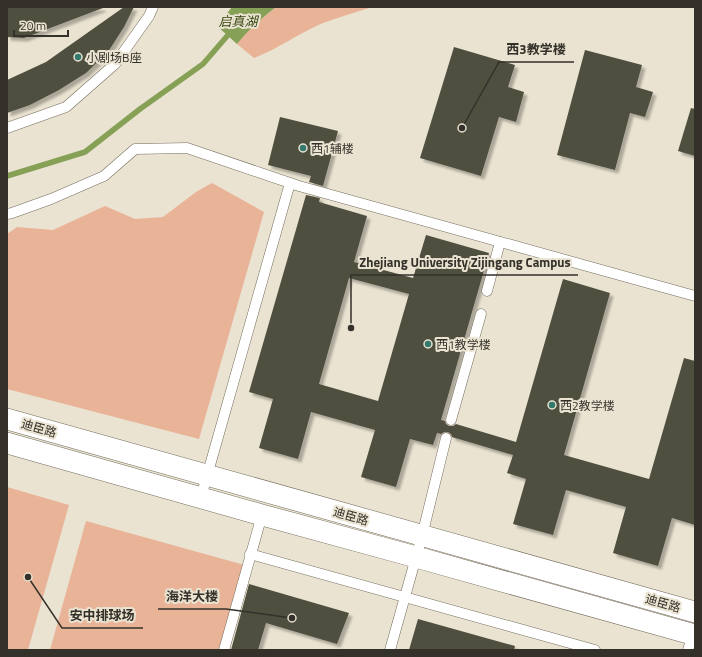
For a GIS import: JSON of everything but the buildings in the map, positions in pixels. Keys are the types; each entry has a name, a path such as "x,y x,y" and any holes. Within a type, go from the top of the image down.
{"street":[{"name":"迪臣路","path":"7,419 695,612"},
{"name":"迪臣路","path":"7,443 416,557 692,640"}],"lane":[{"path":"7,128 66,107 114,64 149,16 153,7"},
{"path":"7,214 51,199 104,176 135,149 187,148 290,183 695,296"},
{"path":"201,497 290,183"},
{"path":"487,291 500,242"},
{"path":"451,420 481,314"},
{"path":"390,650 422,536 446,438"},
{"path":"224,650 262,515"},
{"path":"250,554 595,650"}],"shaded area":[{"path":"276,7 373,7 323,23 254,58 237,44 250,29"},
{"path":"212,183 264,212 199,439 7,389 7,234 17,227 53,230 105,206 135,219 163,217 196,192"},
{"path":"7,487 69,505 28,650 7,650"},
{"path":"86,521 248,566 224,650 50,650"}],"water":[{"name":"启真湖","path":"232,7 276,7 255,24 237,44 217,26"}],"waterway":[{"path":"7,176 85,152 140,109 203,64 228,35"}],"place":[{"name":"小剧场B座","path":"78,57"},
{"name":"西3教学楼","path":"462,128"},
{"name":"西1辅楼","path":"303,148"},
{"name":"Zhejiang University Zijingang Campus","path":"351,328"},
{"name":"西1教学楼","path":"428,344"},
{"name":"西2教学楼","path":"552,405"},
{"name":"安中排球场","path":"28,577"},
{"name":"海洋大楼","path":"292,618"}]}
